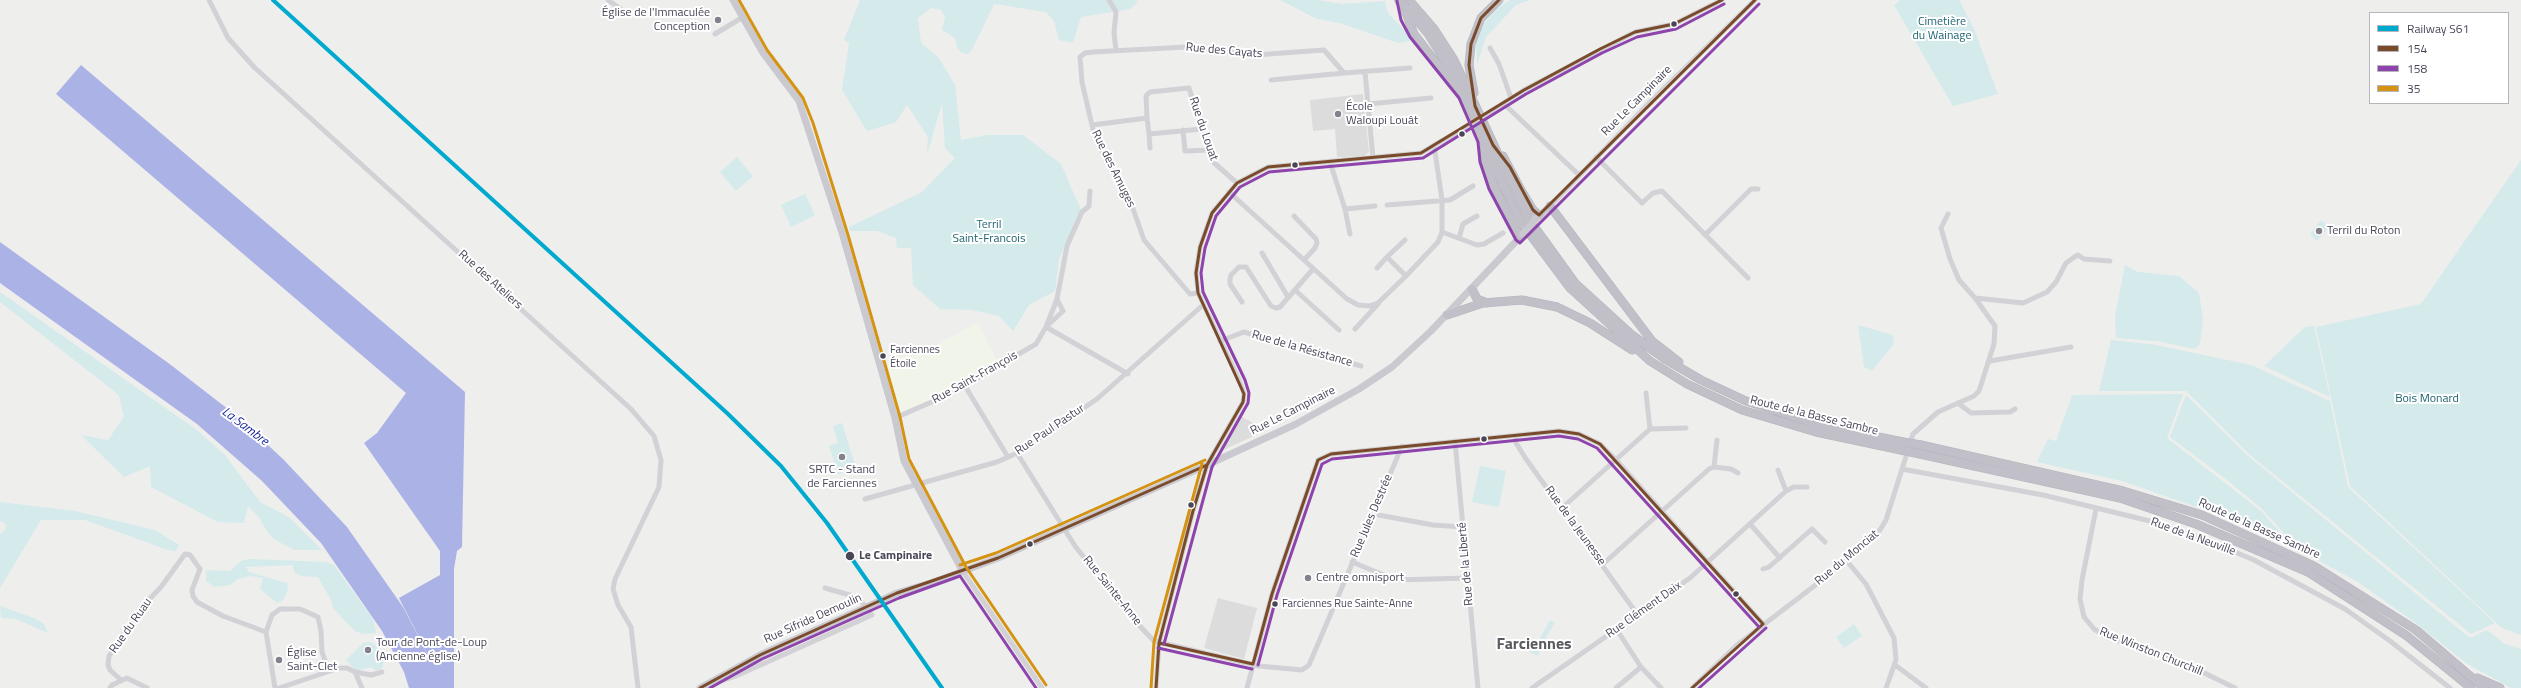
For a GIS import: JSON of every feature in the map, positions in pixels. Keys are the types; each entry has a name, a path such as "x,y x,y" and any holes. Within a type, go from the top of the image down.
{"highway":[{"name":"Route de la Basse Sambre","path":"1398,0 1408,4 1434,29 1454,60 1528,218 1575,283 1632,335 1664,359 1701,380 1746,401 1820,425 1902,446 1920,454 2120,498 2196,524 2308,572 2407,636 2471,688"},
{"path":"1402,0 1406,18 1414,34 1463,95"},
{"path":"1475,106 1469,65 1470,44 1481,18 1499,0"},
{"name":"Route de la Basse Sambre","path":"1408,4 1438,47 1463,95 1520,221 1570,288 1650,361 1687,384 1742,410 1816,432 1902,446 1921,445 2123,491 2202,515 2314,566 2416,630 2471,675 2484,688"},
{"path":"1483,141 1485,161 1494,187 1522,236"},
{"path":"1493,145 1510,166 1538,217"},
{"path":"1550,206 1652,341 1701,380"},
{"path":"1472,289 1477,299 1489,303"},
{"path":"1447,315 1489,303 1522,300 1557,307 1590,323 1650,361"},
{"path":"2471,675 2500,688"}],"main road":[{"path":"733,0 763,53 799,101 843,236 895,418 904,461 915,485 962,570"},
{"name":"Rue Le Campinaire","path":"962,570 998,558 1207,465 1296,424 1360,390 1392,367 1447,315 1550,206"},
{"name":"Rue Sifride Demoulin","path":"701,687 760,655 849,615 897,594 934,582 962,570"}],"street":[{"name":"Rue des Ateliers","path":"209,0 228,38 254,67 631,409 654,436 661,460 659,487 615,579 614,597 631,627 638,688"},
{"path":"608,0 626,13"},
{"path":"1109,0 1116,12 1114,33 1116,50"},
{"path":"1156,688 1159,643 1193,511 1207,465 1244,402 1244,394 1240,382 1198,293 1196,273 1200,247 1212,213 1237,183 1268,167 1421,153 1504,104 1511,98 1635,32 1674,24 1722,0"},
{"name":"Rue Le Campinaire","path":"1550,206 1596,157 1755,0"},
{"path":"715,34 743,17"},
{"name":"Rue des Cayats","path":"1093,52 1186,47 1255,55 1324,50 1344,73"},
{"path":"1490,48 1499,64 1511,98"},
{"name":"Rue des Amuges","path":"1093,52 1085,53 1080,57 1079,63 1092,125 1107,162 1130,200 1148,247 1190,294 1198,293"},
{"path":"1271,80 1410,68"},
{"path":"1365,72 1373,158"},
{"name":"Rue du Louat","path":"1147,118 1146,96 1150,92 1189,88 1209,150 1217,168 1237,183"},
{"path":"1368,104 1431,98"},
{"path":"1504,104 1579,175"},
{"path":"1092,125 1147,118 1150,148"},
{"path":"1149,134 1202,129"},
{"path":"1183,130 1183,151 1209,150"},
{"path":"1355,329 1378,303 1438,242 1442,232 1442,200 1434,145"},
{"path":"1596,157 1642,203 1653,193 1662,191 1748,278"},
{"path":"1330,162 1345,209 1350,234"},
{"path":"1387,205 1450,200 1473,186"},
{"path":"1705,235 1751,189 1758,189"},
{"path":"1057,299 1067,246 1082,212 1089,206 1090,191"},
{"path":"1230,192 1347,299 1358,305 1378,303"},
{"path":"1345,209 1375,206"},
{"name":"Rue du Monciat","path":"1692,688 1763,624 1846,560 1882,527 1913,434 1931,417 1974,396 1979,391 1990,361 1996,335 1995,326 1975,298 1959,280 1950,258 1941,228 1948,214"},
{"path":"1294,216 1316,239 1315,248 1304,260"},
{"path":"1459,238 1463,224 1477,216"},
{"path":"1442,232 1477,246 1484,244 1503,233"},
{"path":"1377,268 1405,240"},
{"path":"1262,253 1288,297"},
{"path":"1975,298 2023,303 2047,292 2056,282 2066,263 2078,255 2084,259 2110,261"},
{"path":"1387,258 1406,276"},
{"path":"1242,302 1230,284 1230,275 1243,266 1246,267 1271,306 1276,308 1280,307 1313,269"},
{"path":"1295,290 1339,330"},
{"name":"Rue Saint-François","path":"895,418 965,386 1036,344 1046,327 1057,299"},
{"name":"Rue Saint-François","path":"1046,327 1063,311 1057,299"},
{"name":"Rue Paul Pastur","path":"866,499 1008,457 1017,453 1097,398 1128,374 1203,305"},
{"path":"1046,327 1128,374"},
{"name":"Rue de la Résistance","path":"1220,341 1244,332 1361,366"},
{"path":"1990,361 2071,347"},
{"path":"965,386 1008,457"},
{"path":"1646,393 1650,429"},
{"path":"1958,403 1971,413 2010,412 2014,409"},
{"path":"1562,508 1650,429 1686,428"},
{"path":"1247,688 1272,594 1318,460 1331,454 1559,432 1579,434 1600,444 1616,460 1763,624"},
{"name":"Rue de la Jeunesse","path":"1516,436 1516,443 1637,614"},
{"path":"1714,467 1717,440"},
{"name":"Rue de la Liberté","path":"1455,441 1478,688"},
{"name":"Rue Jules Destrée","path":"1253,664 1271,668 1306,669 1402,446"},
{"name":"Rue Sainte-Anne","path":"1017,453 1064,529 1135,622 1159,643 1253,664"},
{"path":"1603,564 1709,469 1714,467 1731,469 1738,473"},
{"name":"Rue de la Neuville","path":"1902,469 2043,495 2150,521 2254,560 2345,610 2390,641 2450,688"},
{"path":"1778,470 1786,490 1794,487 1807,487"},
{"name":"Rue Clément Daix","path":"1532,688 1690,578 1786,490"},
{"name":"Rue Winston Churchill","path":"2096,508 2081,586 2080,599 2084,617 2094,629 2109,638 2186,664 2235,688"},
{"path":"1373,514 1433,525 1462,527"},
{"path":"1750,524 1780,558"},
{"path":"1763,569 1770,567 1812,529 1825,542"},
{"name":"Rue du Ruau","path":"121,680 110,670 108,665 109,656 140,609 161,587 185,554 190,555 200,568 192,590 192,596 198,602 223,616 266,632"},
{"path":"1846,560 1866,584 1891,630 1895,644 1895,665 1886,688"},
{"path":"1352,562 1396,580 1467,578"},
{"path":"962,570 1042,688"},
{"path":"701,687 736,676 872,615 857,599 825,588"},
{"path":"275,688 266,632 272,615 280,609 300,609 318,617 321,631 322,652 329,671"},
{"path":"1617,630 1641,667 1661,688"},
{"path":"1895,665 1926,688"},
{"path":"1616,688 1641,667"},
{"path":"280,688 329,671 347,668 355,672 371,675 382,672"},
{"path":"355,672 362,688"},
{"path":"110,688 121,680 127,678 147,688"}],"shaded area":[{"name":"École Waloupi Louât","path":"1363,94 1369,152 1364,156 1337,157 1335,129 1313,131 1310,100"},
{"path":"978,322 998,362 948,393 904,411 896,411 882,366 920,348 924,352"},
{"path":"1240,416 1267,430 1221,451 1219,450"},
{"path":"1218,598 1257,608 1244,659 1204,648"}],"green space":[{"name":"Terril Saint-Francois","path":"860,0 1136,0 1138,2 1130,9 1081,17 1073,43 1059,40 1054,21 1046,12 994,4 972,50 968,54 962,53 958,49 955,38 942,30 945,17 941,10 931,8 918,18 921,43 939,58 955,85 961,140 988,135 1023,135 1061,164 1081,210 1059,259 1055,291 1029,305 1013,331 999,316 972,310 940,309 913,285 911,248 897,248 896,238 877,231 850,231 849,227 922,192 955,158 945,148 942,103 927,155 928,137 907,105 896,122 867,131 842,90 849,43 844,40"},
{"path":"1280,0 1317,0 1342,4 1385,1 1388,13 1406,32 1410,41 1398,43 1340,23 1317,19"},
{"path":"1510,0 1530,0 1516,5 1486,37 1477,64 1476,39 1485,22 1497,9"},
{"name":"Cimetière du Wainage","path":"1900,0 1959,0 1974,29 1998,94 1953,106 1894,5"},
{"path":"737,157 753,176 736,191 720,172"},
{"name":"Bois Monard","path":"2521,160 2521,635 2502,628 2350,486 2316,327 2421,304"},
{"path":"805,194 815,215 791,227 781,205"},
{"name":"Terril du Roton","path":"2321,220 2329,227 2317,241 2310,234"},
{"path":"2125,265 2138,272 2179,276 2199,293 2203,319 2200,344 2195,349 2157,341 2116,338 2115,315"},
{"path":"0,292 197,430 225,455 260,502 289,517 322,550 295,550 275,540 268,533 259,517 248,506 244,523 218,522 151,487 150,466 124,477 81,435 108,440 124,417 119,395 0,302"},
{"path":"1858,325 1893,335 1894,344 1872,371 1864,367"},
{"path":"2314,326 2330,397 2264,366 2305,327"},
{"path":"2111,340 2156,345 2251,365 2330,401 2348,487 2495,623 2471,634 2250,455 2186,391 2099,391"},
{"path":"2183,394 2167,438 2261,511 2288,541 2234,520 2122,481 2037,462 2048,439 2056,441 2072,395"},
{"path":"2186,395 2248,456 2470,638 2487,630 2505,644 2521,649 2521,688 2511,688 2466,663 2413,621 2358,582 2312,557 2291,541 2262,509 2227,480 2170,437"},
{"name":"SRTC - Stand de Farciennes","path":"842,423 856,468 838,474 829,446 838,443 833,426"},
{"path":"1480,466 1506,471 1499,507 1472,502"},
{"path":"0,502 75,511 155,530 179,545 176,551 168,550 85,520 41,520 0,588 0,534 5,530 6,524 0,521"},
{"path":"249,559 325,562 334,565 373,619 376,633 363,634 355,631 333,608 331,600 318,577 301,576 295,573 292,565 246,567 249,572 287,583 288,590 283,600 277,603 260,589 263,578 250,576 238,579 230,585 215,587 206,581 206,570 230,571 241,561"},
{"path":"0,606 36,619 44,624 48,633 16,619 1,618"},
{"path":"1550,620 1555,623 1543,642 1538,656 1528,651 1539,640"},
{"path":"1854,624 1862,636 1844,648 1836,637"},
{"path":"371,642 379,648 383,656 383,666 380,670 375,670 372,667 356,671 346,660 363,643"}],"water":[{"name":"La Sambre","path":"81,65 465,392 462,547 457,551 454,569 454,688 409,688 404,672 382,631 321,543 262,481 197,424 0,283 0,242 171,365 233,413 283,459 347,527 403,607 436,670 399,598 440,575 440,551 364,443 377,433 406,393 56,94"}],"rail line":[{"name":"S61","path":"273,0 727,413 781,466 827,523 942,688"}],"transit line":[{"name":"35","path":"739,0 767,50 803,98 813,123 848,235 900,417 909,459 966,567 1046,685"},
{"name":"154","path":"1499,0 1481,18 1471,44 1469,65 1475,106 1493,145 1510,167 1533,210 1539,215 1755,0"},
{"name":"154","path":"1156,688 1159,643 1193,511 1207,465 1243,402 1244,394 1198,293 1196,273 1200,247 1212,213 1237,183 1268,167 1421,153 1524,90 1600,49 1635,32 1674,24 1722,0"},
{"name":"158","path":"1397,1 1401,20 1410,37 1459,98 1478,142 1480,162 1489,189 1516,240 1520,243 1759,4"},
{"name":"158","path":"1164,644 1212,467 1248,403 1249,393 1245,380 1203,292 1201,273 1205,248 1216,216 1240,187 1269,172 1423,158 1526,94 1602,53 1637,37 1676,29 1724,4"},
{"name":"154","path":"1253,664 1272,594 1318,460 1331,454 1559,431 1579,434 1600,444 1763,624"},
{"name":"158","path":"1258,665 1277,595 1322,464 1332,459 1559,436 1578,439 1597,448 1759,627"},
{"name":"35","path":"960,565 996,553 1205,460"},
{"name":"35","path":"1151,688 1154,642 1202,464"},
{"name":"154","path":"700,688 760,655 897,593 998,558 1207,465"},
{"name":"158","path":"710,688 762,659 899,598 960,576 1036,688"},
{"name":"154","path":"1692,688 1763,624"},
{"name":"158","path":"1699,688 1766,628"},
{"name":"154","path":"1159,643 1253,664"},
{"name":"158","path":"1158,648 1252,669"}],"place":[{"name":"Église de l'Immaculée Conception","path":"718,20"},
{"name":"École Waloupi Louât","path":"1338,114"},
{"name":"Terril du Roton","path":"2319,231"},
{"name":"Farciennes Étoile","path":"883,356"},
{"name":"SRTC - Stand de Farciennes","path":"842,457"},
{"name":"Le Campinaire","path":"850,556"},
{"name":"Centre omnisport","path":"1308,578"},
{"name":"Farciennes Rue Sainte-Anne","path":"1275,604"},
{"name":"Tour de Pont-de-Loup (Ancienne église)","path":"368,650"},
{"name":"Église Saint-Clet","path":"279,660"}],"district":[{"name":"Farciennes","path":"1534,645"}]}
